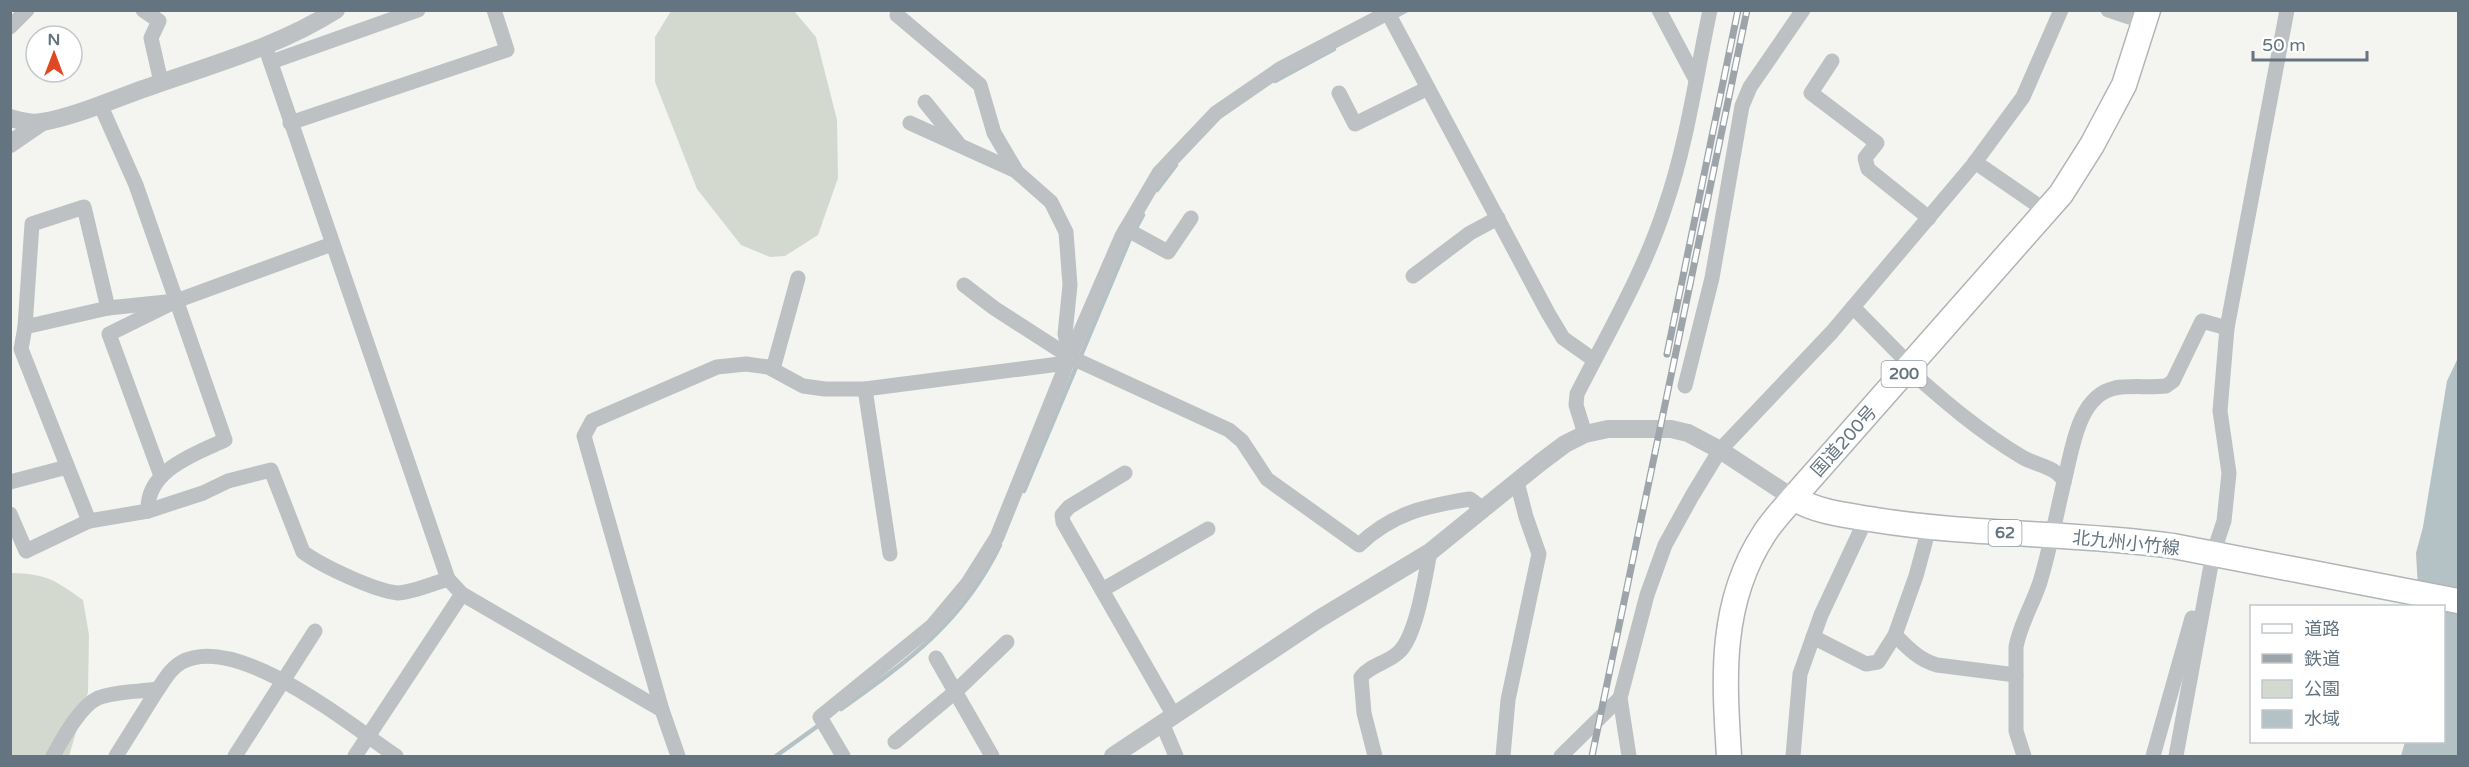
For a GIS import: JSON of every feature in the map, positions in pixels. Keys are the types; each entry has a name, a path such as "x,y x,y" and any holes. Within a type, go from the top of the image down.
{"main road":[{"name":"国道200号","path":"1729,756 1724,687 1726,639 1740,580 1764,534 1793,498 2061,194 2092,145 2124,85 2146,16"},
{"name":"北九州小竹線","path":"1793,498 1810,508 1929,528 2140,541 2215,559 2458,601"}],"street":[{"path":"10,27 27,10"},
{"path":"143,10 159,21 151,38 161,82"},
{"path":"268,54 336,10"},
{"path":"10,117 27,123 42,122 161,82 268,54 418,10"},
{"path":"290,123 507,50 494,10"},
{"path":"1659,10 1695,78"},
{"path":"1585,434 1576,405 1577,393 1649,248 1674,182 1710,10"},
{"path":"1685,386 1712,278 1742,106 1750,87 1803,10"},
{"path":"1629,756 1620,698 1647,595 1665,545 1692,496 1720,450 1853,308 1975,162 2023,98 2061,10"},
{"path":"2108,10 2146,16"},
{"path":"2176,756 2224,521 2229,473 2220,411 2227,328 2287,10"},
{"path":"843,756 820,717 932,626 968,583 997,537 1096,292 1126,229 1159,173 1216,113 1280,69 1391,12 1428,88 1563,338 1594,360"},
{"path":"897,15 980,85 994,133 1017,172"},
{"path":"268,54 448,579 462,594 662,710"},
{"path":"1832,61 1811,93 1877,143 1865,158 1868,169 1929,218"},
{"path":"1339,93 1355,124 1428,88"},
{"path":"925,102 960,146"},
{"path":"100,104 136,184 225,440 185,459 161,476 148,495 148,511"},
{"path":"10,144 42,122"},
{"path":"910,123 1017,172 1051,202 1066,232 1070,285 1065,334 1069,360"},
{"path":"1975,162 2046,212"},
{"path":"89,521 21,349 25,327 32,224 84,207 108,308"},
{"path":"1126,229 1168,252 1191,218"},
{"path":"1413,276 1470,232 1498,218"},
{"path":"161,476 109,334 176,301 332,244"},
{"path":"773,369 798,278"},
{"path":"964,285 1069,360 1229,430 1242,441 1257,467 1267,478 1359,545 1388,521 1437,504 1470,499 1483,509"},
{"path":"25,327 108,308 176,301"},
{"path":"1853,308 1909,368 1957,413 2029,462 2057,472 2064,482"},
{"path":"2024,756 2016,731 2018,635 2039,585 2083,412 2100,393 2111,389 2166,386 2173,381 2202,321 2227,328"},
{"path":"678,756 662,710 584,436 592,421 717,367 746,364 773,369 803,386 825,389 865,389 1069,360"},
{"path":"865,389 890,554"},
{"path":"1113,756 1319,619 1430,552 1565,444 1585,434 1608,429 1671,429 1688,433 1720,450 1793,498"},
{"path":"10,482 67,467"},
{"path":"10,514 26,551 89,521 148,511 203,493 228,481 271,470 303,552 313,560 377,587 399,593 448,579"},
{"path":"1125,473 1069,507 1062,515 1063,522 1102,590 1168,719 1176,756"},
{"path":"1503,756 1508,700 1539,554 1517,482"},
{"path":"1793,756 1800,674 1821,615 1866,519"},
{"path":"1813,637 1866,664 1878,662 1895,635 1916,576 1929,528"},
{"path":"1102,590 1208,529"},
{"path":"1375,756 1364,713 1361,677 1365,672 1395,655 1406,644 1422,591 1430,552"},
{"path":"2153,756 2200,591 2215,559"},
{"path":"355,756 462,594"},
{"path":"235,756 315,631"},
{"path":"1895,635 1913,653 1927,662 2016,675"},
{"path":"895,742 955,692 1007,642"},
{"path":"116,756 172,670 182,662 195,658 219,657 245,663 284,680 396,756"},
{"path":"936,658 992,756"},
{"path":"52,756 76,719 96,699 158,689"},
{"path":"1561,756 1620,698"}],"green space":[{"path":"671,11 794,11 816,37 837,120 838,178 818,235 785,256 770,257 741,245 697,189 655,82 655,37"},
{"path":"10,573 41,576 64,587 83,600 89,635 88,692 69,756 11,756"}],"water":[{"path":"2458,358 2458,756 2401,756 2405,743 2445,743 2445,605 2419,605 2416,553 2423,527 2447,381"}],"waterway":[{"path":"1394,17 1407,10"},
{"path":"1275,81 1334,49"},
{"path":"1157,190 1176,165"},
{"path":"1024,491 1129,241 1143,215"},
{"path":"841,709 889,674 932,638 969,596 1000,545"},
{"path":"776,756 822,723"}],"railway":[{"path":"1667,354 1738,10"},
{"path":"1592,756 1747,10"}]}
